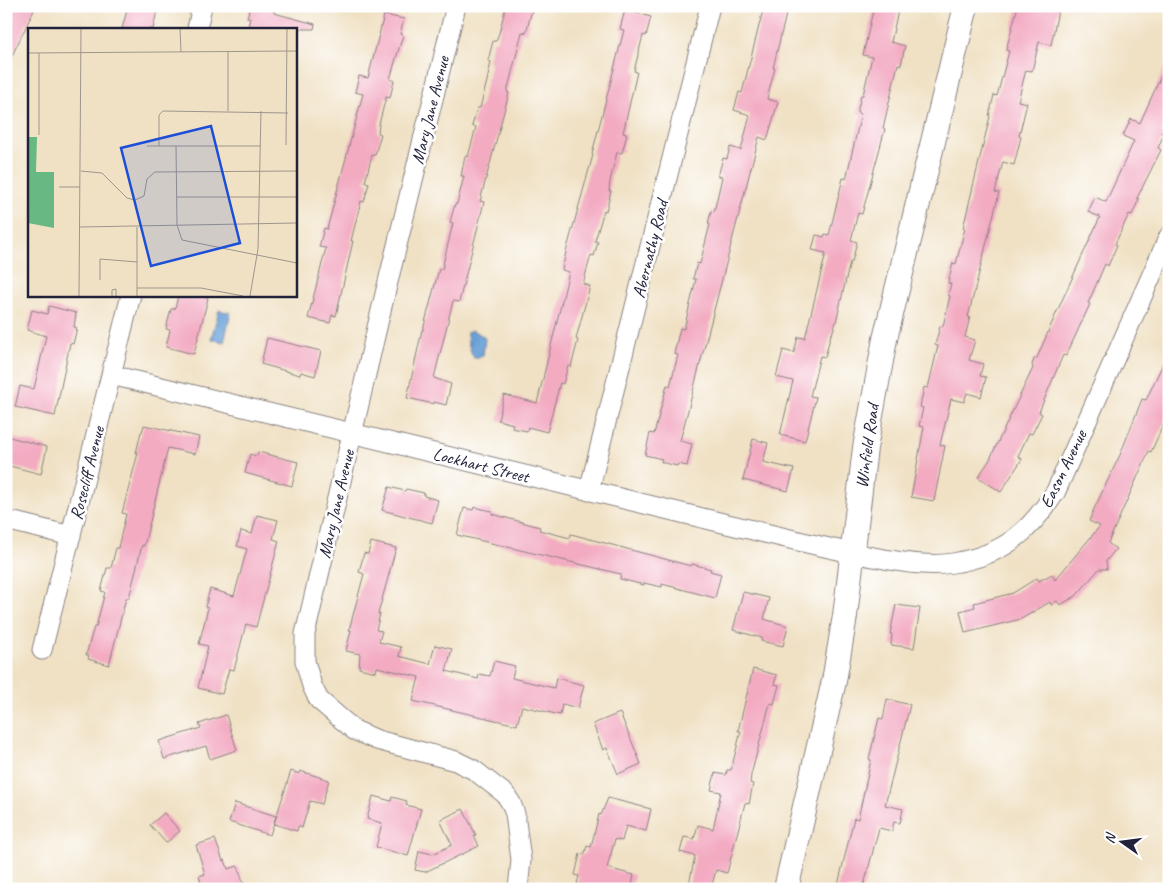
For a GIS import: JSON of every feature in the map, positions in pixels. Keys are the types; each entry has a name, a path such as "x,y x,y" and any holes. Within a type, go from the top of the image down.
{"street":[{"path":"197,28 202,6"},
{"name":"Mary Jane Avenue","path":"456,6 352,432 305,634 305,661 312,686 319,700 354,730 377,740 456,761 474,770 505,794 511,803 514,814 521,860 518,889"},
{"name":"Abernathy Road","path":"590,491 710,6"},
{"name":"Winfield Road","path":"786,889 832,688 845,616 867,438 884,339 966,6"},
{"name":"Eason Avenue","path":"852,553 911,563 952,563 992,552 1028,529 1056,491 1169,236"},
{"name":"Rosecliff Avenue","path":"42,650 131,296"},
{"name":"Lockhart Street","path":"111,375 852,553"},
{"path":"6,520 71,536"}],"water":[{"path":"219,310 231,313 224,342 211,339"},
{"path":"472,330 485,339 483,355 479,358 474,358 468,341 467,332"}],"building":[{"path":"12,6 36,6 6,68 6,18"},
{"path":"128,6 158,6 153,28 122,28"},
{"path":"250,6 275,6 274,13 315,24 314,29 252,28 248,27 250,18 247,18"},
{"path":"506,6 533,6 526,33 522,32 507,92 509,93 480,201 484,202 459,302 453,301 434,378 451,384 446,405 434,402 434,404 407,398 422,330 439,269 442,269 453,223 450,222 464,176 461,176 465,156 468,157 476,127 472,126 477,108 480,108 487,81 491,62 488,61 493,41 496,41 499,33"},
{"path":"764,6 788,6 767,99 778,102 767,140 759,137 680,441 692,444 687,466 678,464 677,466 661,462 662,459 645,455 650,433 654,434 667,385 670,386 678,355 674,354 680,328 684,329 696,279 693,279 697,263 700,264 710,224 708,224 711,211 714,212 722,177 718,176 723,158 727,159 730,147 741,150 750,115 734,110 739,92 742,93"},
{"path":"874,6 899,6 891,42 905,46 901,65 898,64 883,128 885,129 862,214 858,213 851,240 857,242 852,262 850,262 836,322 825,357 820,356 810,396 816,397 805,441 780,435 793,381 776,377 783,350 794,353 798,337 805,338 826,253 812,250 816,235 824,237 825,234 829,235 843,178 846,179 861,114 857,113 872,57 863,55"},
{"path":"1018,6 1059,6 1051,45 1039,42 1032,71 1026,70 1018,101 1027,103 1019,136 1021,137 1014,165 1003,162 995,192 999,193 968,317 970,317 965,337 975,340 969,360 983,364 980,376 986,377 981,397 967,393 964,402 951,399 940,445 945,446 934,501 911,497 924,427 919,426 923,408 920,407 924,387 928,388 938,346 935,345 940,326 943,326 950,296 948,295 951,284 948,283 953,263 956,264 994,95 997,96 1009,51 1006,50"},
{"path":"625,10 651,17 646,36 643,35 634,71 637,72 623,133 627,134 622,153 617,152 610,181 609,191 611,191 606,211 604,210 595,241 598,242 594,256 591,255 583,284 590,286 576,339 578,340 571,367 568,366 563,384 560,383 547,432 528,427 527,431 512,428 513,424 498,420 504,395 537,403 569,272 562,270 566,252 593,155 624,30 620,29"},
{"path":"384,15 404,19 400,34 403,35 390,79 394,81 390,98 386,97 379,124 378,133 381,134 375,155 372,155 365,182 369,183 364,202 361,201 351,241 353,241 336,316 332,315 330,323 308,318 326,248 319,247 324,228 327,229 363,94 355,92 359,76 368,78"},
{"path":"1169,58 1169,117 1161,133 1164,134 1158,148 1161,150 1137,198 1139,199 1132,215 1129,214 1115,244 1117,245 1108,266 1105,264 1088,303 1090,304 1066,356 1063,355 1039,412 1042,414 1032,434 1029,433 1018,456 1022,459 1001,492 978,477 989,461 1033,368 1034,359 1037,358 1100,217 1088,212 1095,197 1106,202 1134,141 1123,136 1131,119 1140,123"},
{"path":"178,296 201,296 208,298 194,354 166,347 170,330 166,329 171,309 175,309"},
{"path":"49,306 76,313 74,327 77,328 73,344 70,343 55,416 15,407 20,386 34,389 46,336 27,330 32,310 47,314"},
{"path":"267,338 321,351 315,376 301,372 300,375 261,364"},
{"path":"1169,351 1169,412 1151,452 1149,451 1108,543 1116,549 1106,561 1107,569 1099,569 1076,596 1060,605 1057,601 1051,605 1050,602 1021,619 965,633 960,611 975,607 974,603 1013,593 1037,578 1039,581 1052,574 1055,580 1100,526 1089,521 1120,455 1142,399 1146,400"},
{"path":"144,425 199,437 195,454 168,448 144,546 142,545 129,598 126,598 109,665 88,659 89,655 86,655 105,592 101,591 107,568 111,568 116,548 118,548 126,514 122,513"},
{"path":"6,436 47,447 41,474 6,465"},
{"path":"753,439 768,443 763,462 794,469 788,491 743,480"},
{"path":"258,452 298,462 292,486 245,473 250,454 257,456"},
{"path":"389,487 424,493 424,496 438,500 432,523 382,510"},
{"path":"474,507 540,527 539,530 570,538 571,534 691,566 692,564 711,569 710,571 721,574 715,598 662,584 662,587 644,583 644,585 620,579 621,574 457,535 464,508 473,510"},
{"path":"257,515 278,520 273,539 279,541 256,627 246,624 234,670 229,669 222,694 198,688 208,646 199,644 208,608 205,607 210,589 234,596 247,549 237,546 241,531 252,534"},
{"path":"371,542 396,548 378,614 380,614 376,630 382,631 379,642 401,647 399,656 430,664 435,645 452,649 446,671 478,679 479,674 490,676 494,661 515,666 512,678 554,688 556,678 584,685 578,708 562,704 560,715 522,706 517,725 413,701 419,677 377,667 376,672 359,668 360,654 346,651 351,630 349,630 364,574 359,572 364,553 368,554"},
{"path":"743,592 769,598 764,619 788,626 783,646 761,641 762,638 733,630"},
{"path":"896,605 920,608 914,648 891,645 892,634 890,634"},
{"path":"753,669 777,675 774,684 779,685 774,704 770,703 751,775 750,783 753,784 749,804 745,803 727,873 716,870 711,889 688,889 695,856 680,852 684,837 694,839 698,825 713,829 721,792 711,790 715,773 726,775 727,770 731,770"},
{"path":"887,699 910,705 885,805 903,809 900,823 894,822 892,831 879,828 863,889 837,889 854,818 858,819 879,718 883,719"},
{"path":"620,713 641,764 618,774 607,748 603,750 593,724"},
{"path":"226,715 237,750 210,759 206,746 164,759 159,741 201,728 199,724"},
{"path":"291,771 300,774 300,771 329,780 322,804 310,801 302,828 298,826 297,831 274,824"},
{"path":"373,796 391,801 392,797 407,801 406,805 421,809 408,856 376,847 382,823 367,819"},
{"path":"608,798 651,809 646,831 626,826 622,841 615,839 607,868 634,875 631,889 596,889 577,884 579,876 575,875 580,854 584,855 587,846 591,847 599,814 601,815"},
{"path":"235,803 276,816 270,835 229,822"},
{"path":"463,809 476,835 474,836 479,846 425,872 415,870 419,851 433,854 452,845 440,820"},
{"path":"164,813 180,831 166,843 150,825"},
{"path":"215,839 228,869 238,866 245,889 203,889 199,876 205,874 196,845"}]}
